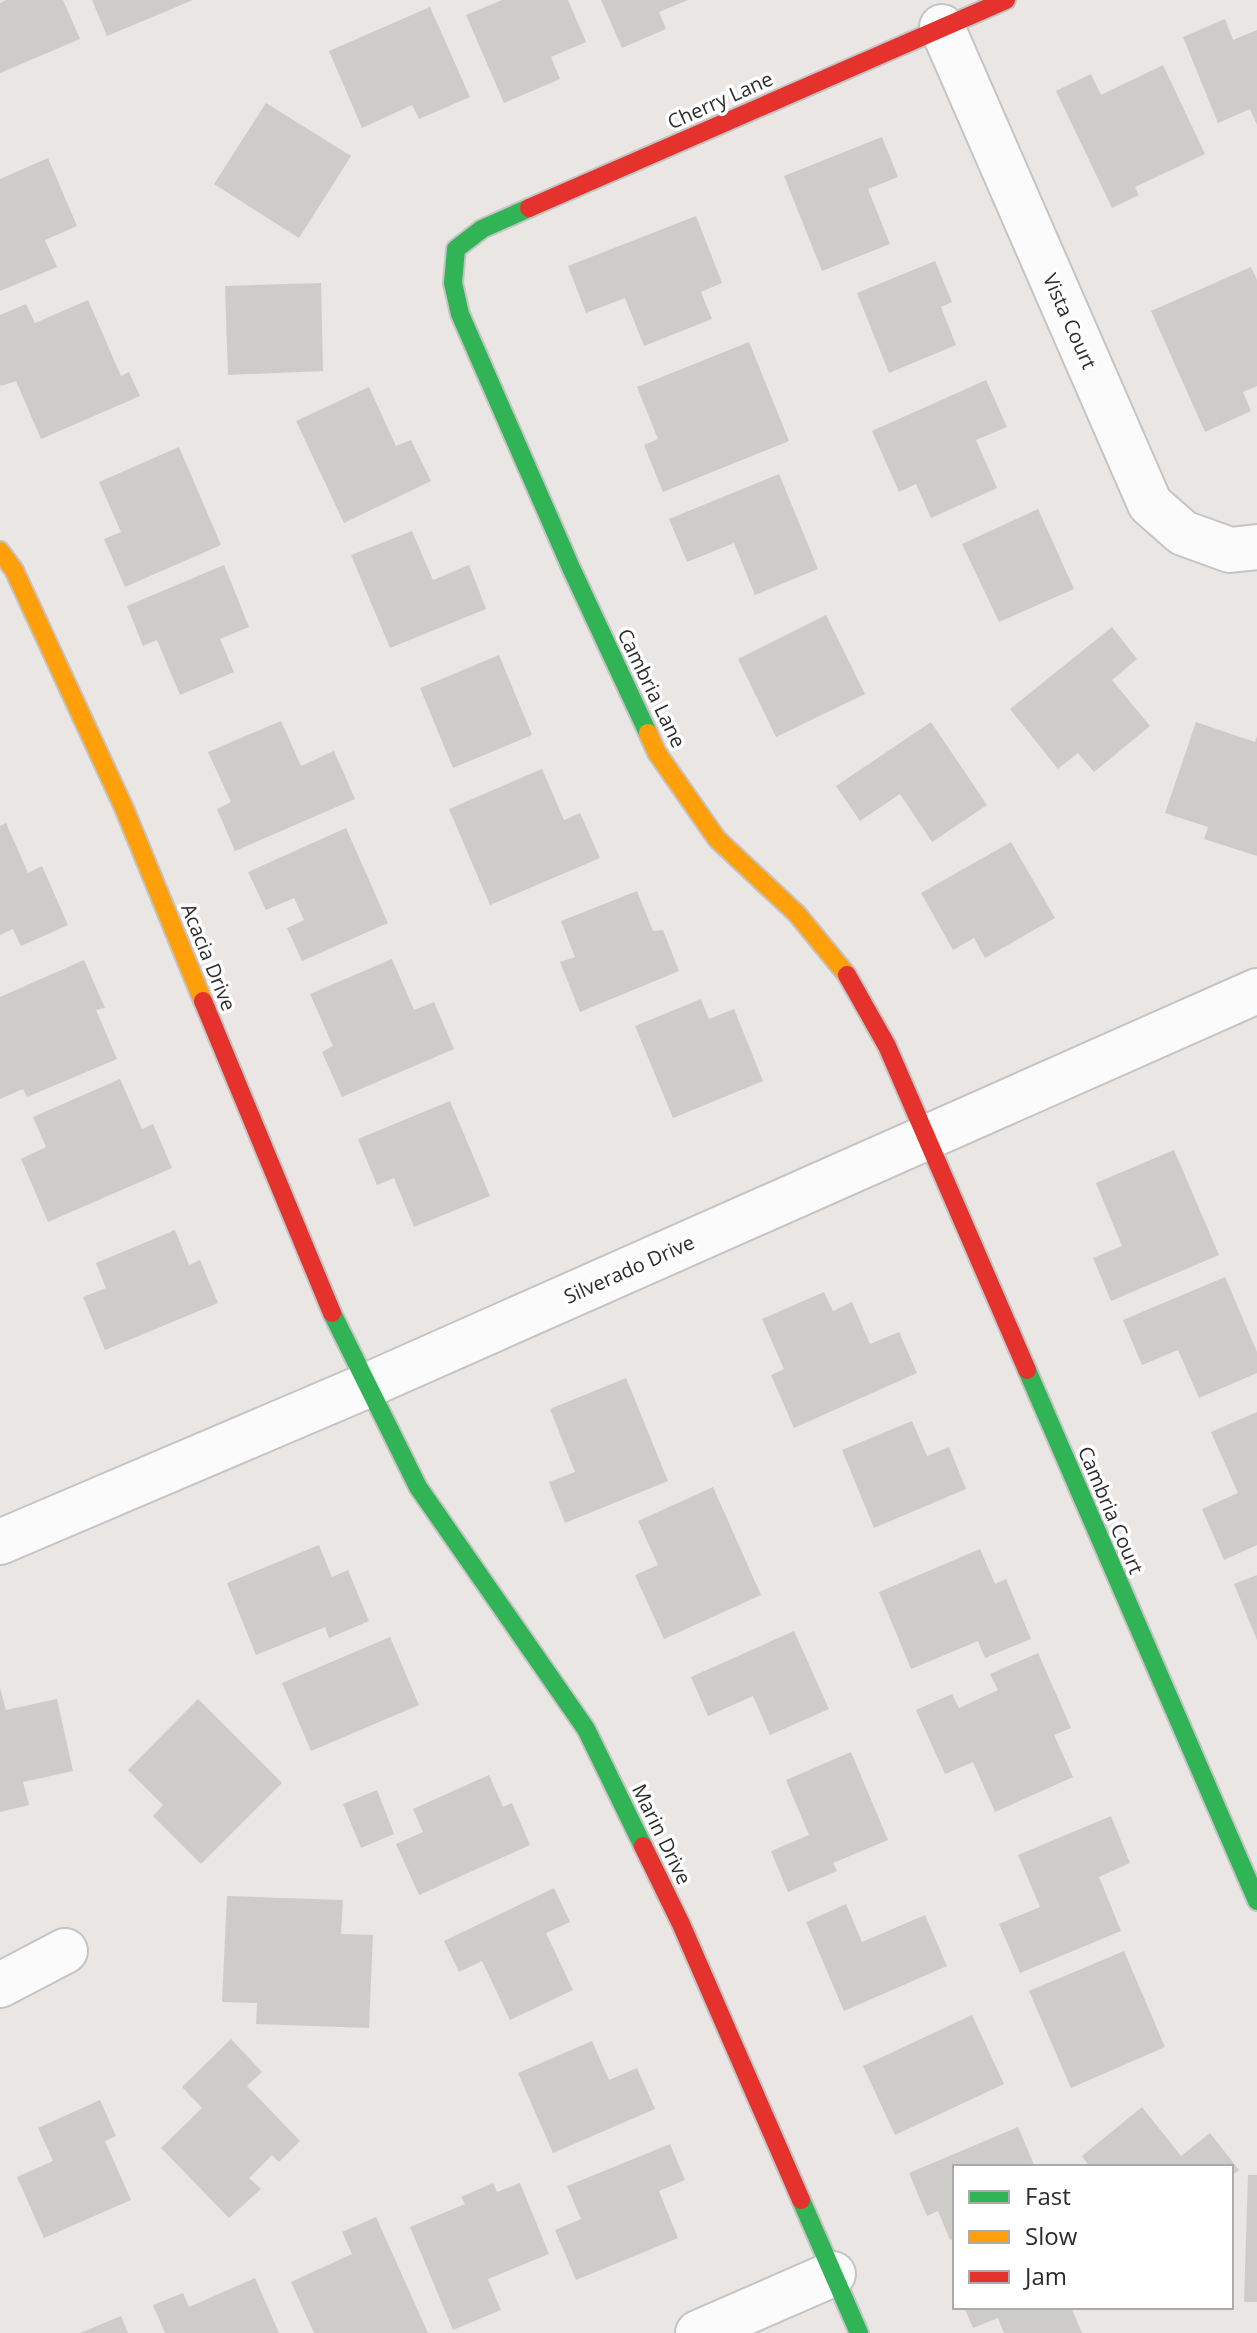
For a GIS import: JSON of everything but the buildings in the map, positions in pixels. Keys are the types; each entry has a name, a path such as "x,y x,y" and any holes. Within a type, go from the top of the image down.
{"street":[{"name":"Cherry Lane","path":"456,249 482,229 517,212 1006,0"},
{"name":"Vista Court","path":"942,27 1150,504 1183,533 1230,550 1257,547"},
{"name":"Cambria Lane","path":"456,249 453,283 460,314 572,570 657,753 717,839 797,914 842,967 887,1046 925,1136"},
{"name":"Acacia Drive","path":"0,551 14,570 124,808 327,1302 366,1386"},
{"name":"Silverado Drive","path":"0,1542 366,1386 1257,991"},
{"name":"Cambria Court","path":"925,1136 1257,1901"},
{"name":"Marin Drive","path":"366,1386 418,1487 586,1729 681,1924 859,2333"},
{"path":"0,1985 65,1951"},
{"path":"698,2333 833,2274"}],"traffic: fast":[{"path":"529,208 482,229 456,249 453,283 460,314 572,570 648,733"},
{"path":"332,1313 418,1487 586,1729 643,1846"},
{"path":"1027,1370 1257,1901"},
{"path":"801,2200 859,2333"}],"traffic: slow":[{"path":"0,551 14,570 124,808 203,1001"},
{"path":"648,733 657,753 717,839 797,914 847,975"}],"traffic: jam":[{"path":"529,208 1006,0"},
{"path":"847,975 887,1046 1027,1370"},
{"path":"203,1001 332,1313"},
{"path":"643,1846 681,1924 801,2200"}]}
